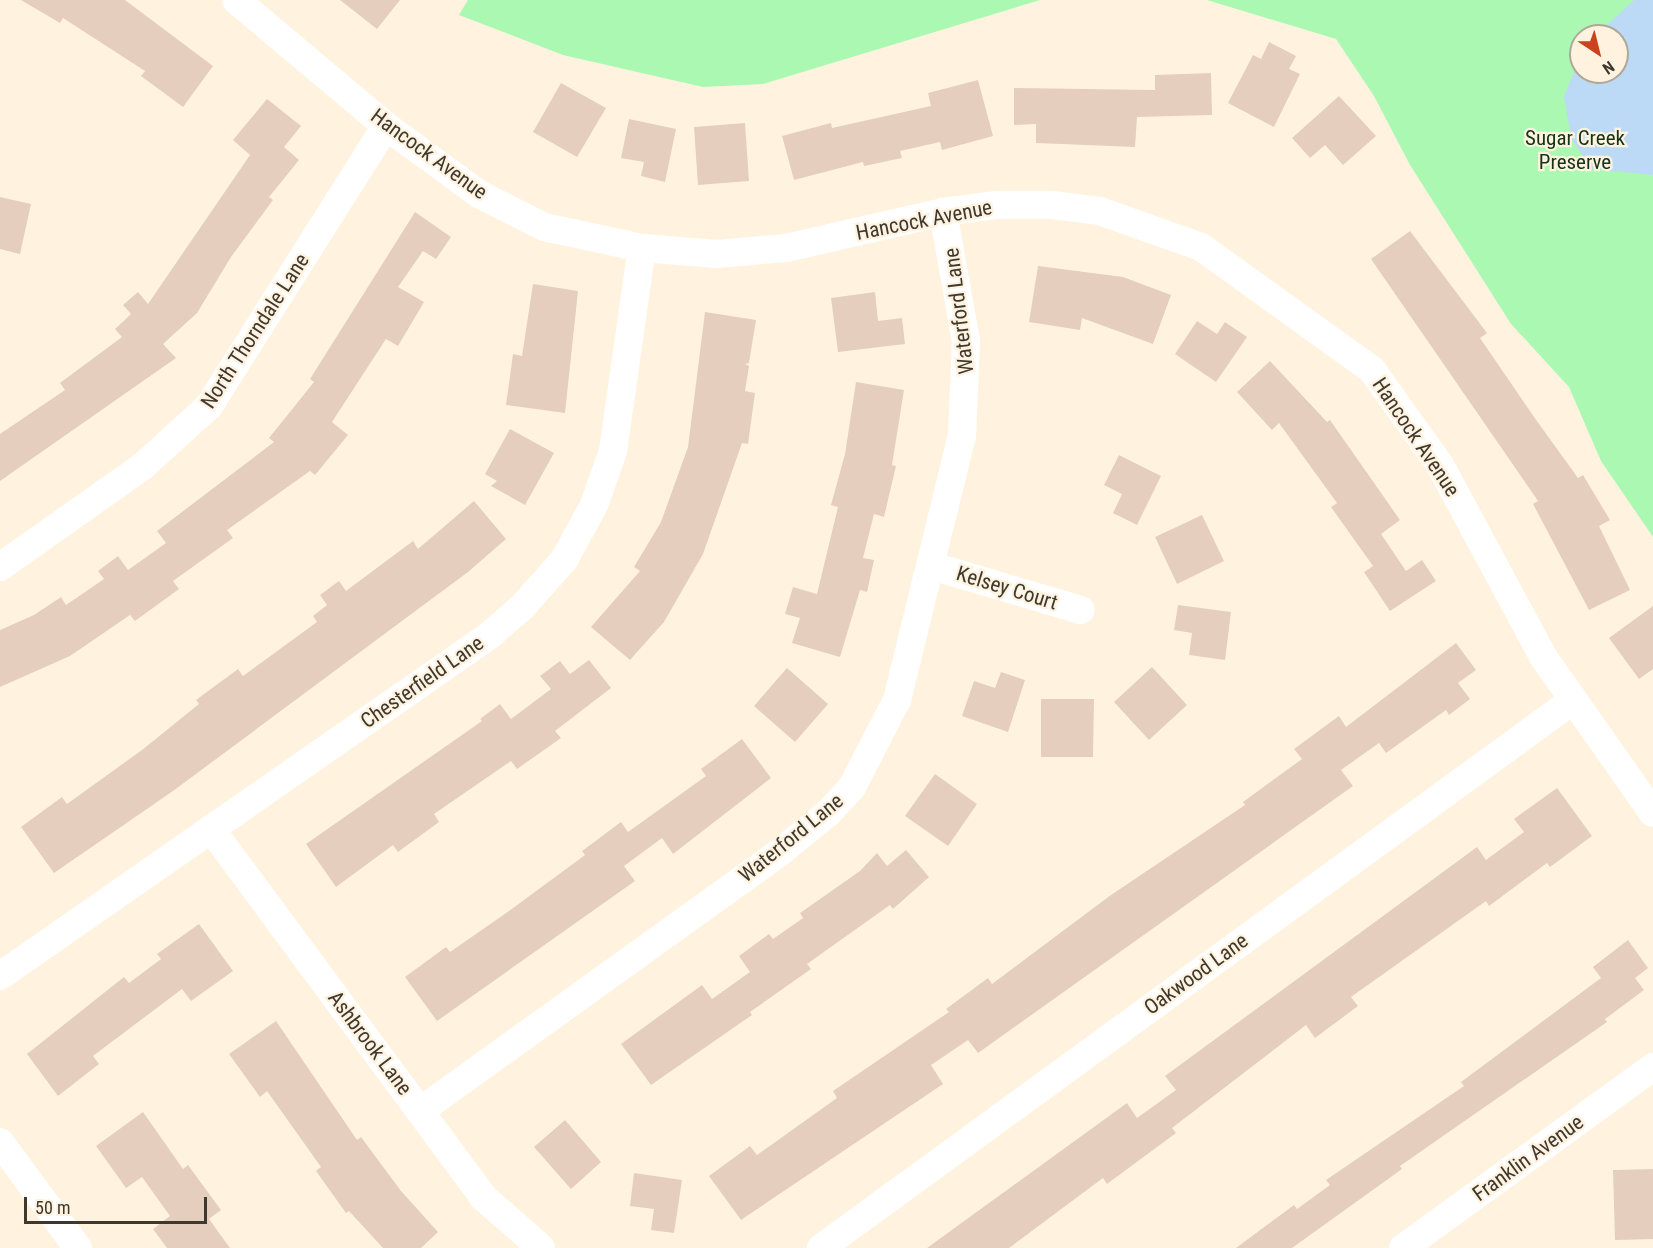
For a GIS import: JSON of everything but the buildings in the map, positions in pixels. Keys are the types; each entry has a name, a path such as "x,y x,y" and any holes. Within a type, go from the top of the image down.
{"street":[{"name":"Hancock Avenue","path":"244,2 386,126 479,194 544,227 642,248 717,254 786,248 943,212 996,205 1052,205 1100,211 1202,248 1372,370 1440,465 1544,658 1572,701 1653,813"},
{"name":"North Thorndale Lane","path":"0,567 142,466 209,406 386,126"},
{"name":"Waterford Lane","path":"420,1111 828,813 852,787 883,732 897,700 963,436 967,385 966,341 943,212"},
{"name":"Chesterfield Lane","path":"0,976 490,635 522,607 564,560 594,505 613,452 642,248"},
{"name":"Kelsey Court","path":"932,566 1081,610"},
{"name":"Oakwood Lane","path":"821,1248 1572,701"},
{"name":"Ashbrook Lane","path":"211,829 483,1197 541,1248"},
{"name":"Franklin Avenue","path":"1403,1248 1653,1067"},
{"path":"0,1142 78,1248"}],"green space":[{"path":"468,0 1040,0 763,84 703,87 563,55 459,15"},
{"name":"Sugar Creek Preserve","path":"1207,0 1653,0 1653,537 1601,461 1569,387 1511,324 1410,165 1374,96 1336,39"}],"water":[{"path":"1634,0 1653,0 1653,175 1591,169 1571,138 1564,96 1569,84 1629,84 1629,24 1608,24"}]}
